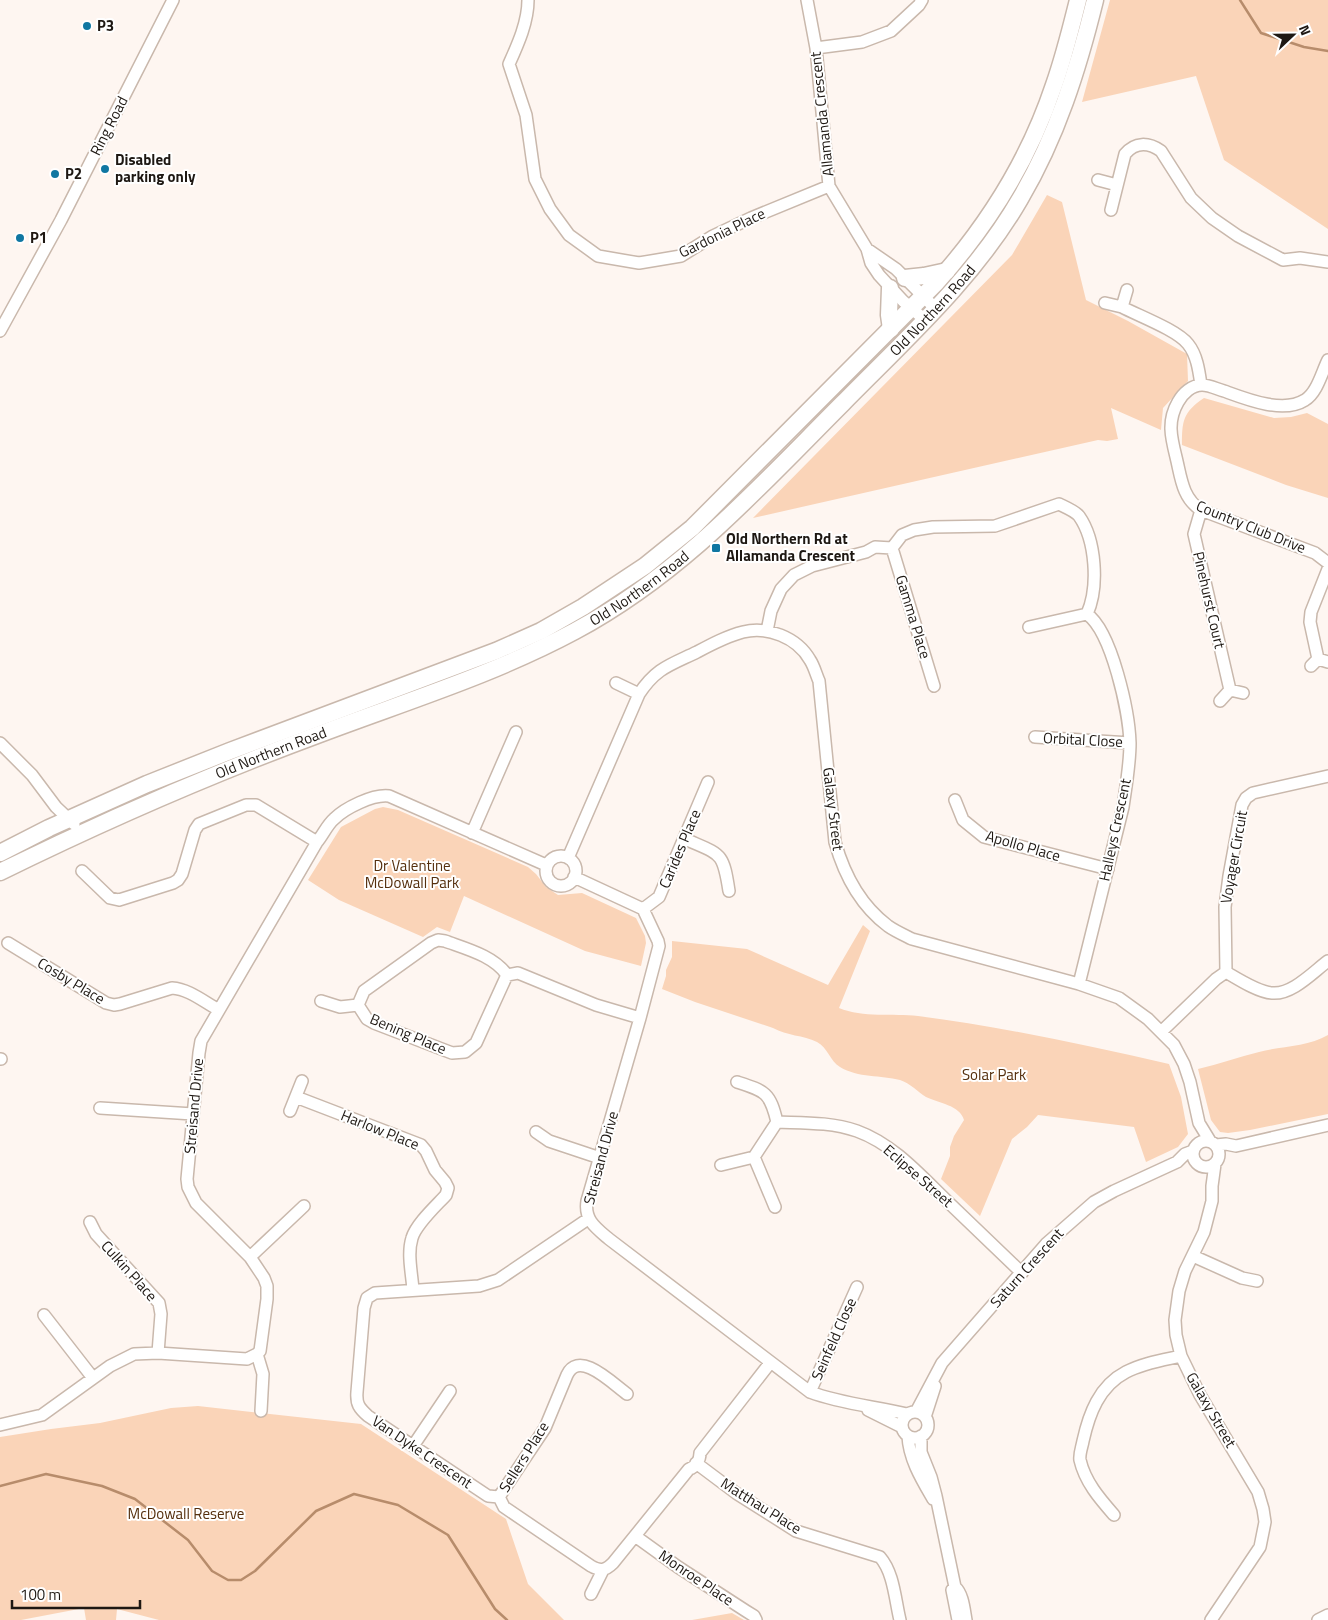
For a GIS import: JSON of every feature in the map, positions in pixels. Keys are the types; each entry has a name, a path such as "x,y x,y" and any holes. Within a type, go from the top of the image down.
{"highway":[{"name":"Old Northern Road","path":"0,853 69,819 189,766 496,651 541,631 583,607 645,566 692,528 947,271 992,211 1030,144 1042,119 1054,85 1078,0"},
{"name":"Old Northern Road","path":"0,872 82,832 234,766 511,662 602,615 655,580 681,560 717,529 931,315 990,245 1019,201 1035,172 1060,118 1073,81 1095,0"},
{"path":"905,278 947,271"},
{"path":"890,288 889,315 891,329"}],"street":[{"name":"Ring Road","path":"0,331 61,220 173,0"},
{"name":"Gardonia Place","path":"528,0 520,41 509,64 526,115 535,179 550,210 569,235 598,256 639,263 680,256 713,236 751,218 829,186"},
{"name":"Allamanda Crescent","path":"807,0 816,48 829,186 867,249 871,263 890,288 911,308 931,315"},
{"path":"816,48 862,42 891,31 922,0"},
{"path":"1111,210 1125,154 1131,148 1145,144 1154,146 1161,151 1191,198 1212,218 1231,231 1283,260 1296,257 1328,262"},
{"path":"1098,180 1117,185"},
{"name":"Allamanda Crescent","path":"867,249 882,258 924,295 931,315"},
{"path":"1122,307 1127,290"},
{"path":"1105,304 1122,307 1180,336 1189,345 1199,369 1201,385 1207,385 1261,404 1291,404 1305,400 1314,391 1328,360"},
{"name":"Country Club Drive","path":"1201,385 1187,391 1180,398 1171,418 1170,430 1186,497 1201,510 1315,553 1328,563"},
{"path":"767,631 771,611 781,589 794,575 812,566 866,552 875,547 892,548 902,535 914,530 933,527 995,526 1059,504 1078,515 1090,540 1095,580 1091,605 1087,614 1029,627"},
{"name":"Pinehurst Court","path":"1201,510 1194,534 1230,690"},
{"name":"Gamma Place","path":"892,548 934,686"},
{"path":"1319,662 1310,622 1311,612 1328,569"},
{"name":"Halleys Crescent","path":"1078,984 1123,807 1128,778 1130,743 1127,712 1109,646 1094,619 1087,614"},
{"name":"Galaxy Street","path":"568,858 639,694 654,674 729,636 751,630 767,631 786,638 803,651 810,659 819,681 835,842 841,863 849,880 866,903 888,925 912,939 1078,984 1119,998 1162,1031 1174,1045 1184,1064 1190,1082 1199,1123 1215,1151 1212,1202 1206,1224 1185,1271 1179,1291 1175,1320 1176,1335 1181,1356 1200,1395 1258,1492 1263,1509 1264,1522 1260,1547 1214,1617"},
{"path":"616,683 639,694"},
{"path":"1220,701 1230,690 1243,693"},
{"path":"472,833 516,732"},
{"name":"Orbital Close","path":"1035,737 1130,743"},
{"path":"0,743 32,775 56,807 82,832"},
{"name":"Voyager Circuit","path":"1226,972 1225,907 1242,806 1246,798 1253,793 1328,776"},
{"name":"Carides Place","path":"643,909 659,897 708,782"},
{"name":"Streisand Drive","path":"257,1354 262,1343 267,1286 260,1270 250,1257 196,1203 191,1195 188,1179 199,1053 201,1041 317,842 332,820 340,814 373,798 382,796 402,801 546,865"},
{"name":"Apollo Place","path":"955,800 963,820 984,837 1108,869"},
{"path":"82,871 110,898 119,900 173,883 182,874 195,830 199,824 246,804 256,805 317,842"},
{"path":"685,839 713,851 719,856 725,865 729,892"},
{"path":"555,857 568,858 574,864 574,878 566,885 554,884 547,876 546,865 555,857"},
{"path":"574,878 643,909"},
{"name":"Streisand Drive","path":"643,909 658,941 658,956 587,1201 586,1212 588,1219 592,1225 609,1239 810,1392 830,1400 916,1414"},
{"name":"Bening Place","path":"438,940 487,958 501,966 507,975 476,1043 465,1052 452,1053 366,1019 358,1005 364,991 373,983 438,940"},
{"name":"Cosby Place","path":"8,943 106,1003 120,1004 172,988 188,992 219,1010"},
{"path":"1162,1031 1216,979 1226,972 1250,985 1271,993 1285,992 1328,961"},
{"path":"507,975 518,973 596,1005 640,1018"},
{"name":"Bening Place","path":"321,1001 340,1007 358,1005"},
{"path":"290,1111 302,1082"},
{"path":"721,1165 754,1157 777,1122 771,1101 766,1093 737,1082"},
{"name":"Harlow Place","path":"296,1097 420,1145 426,1151 433,1167 445,1182 448,1188 446,1195 415,1232 411,1240 410,1253 413,1290"},
{"path":"100,1108 193,1114"},
{"name":"Eclipse Street","path":"777,1122 833,1124 858,1131 879,1142 900,1157 923,1178 1022,1273"},
{"name":"Galaxy Street","path":"1196,1156 1196,1134 1199,1123"},
{"path":"1196,1156 1209,1167 1215,1151 1226,1144 1236,1146 1328,1125"},
{"path":"536,1132 549,1142 600,1158"},
{"path":"1196,1156 1203,1141 1215,1151"},
{"name":"Saturn Crescent","path":"916,1414 942,1363 1046,1244 1094,1202 1177,1162 1185,1154 1196,1156"},
{"path":"1196,1156 1212,1186"},
{"path":"754,1157 775,1207"},
{"path":"250,1257 304,1206"},
{"name":"Van Dyke Crescent","path":"588,1219 498,1280 479,1286 375,1293 367,1298 364,1308 356,1402 368,1416 488,1496 499,1497 504,1507 591,1566 598,1570 603,1570"},
{"name":"Culkin Place","path":"90,1222 96,1234 159,1303 161,1314 158,1353"},
{"path":"1193,1256 1242,1278 1257,1281"},
{"name":"Seinfeld Close","path":"810,1392 857,1287"},
{"path":"44,1315 93,1378"},
{"path":"0,1425 42,1415 93,1378 127,1356 134,1354 158,1353 247,1359 257,1354 262,1374 261,1412"},
{"path":"1114,1516 1084,1474 1079,1457 1087,1421 1101,1392 1125,1372 1140,1366 1181,1356"},
{"path":"591,1594 603,1570 613,1563 689,1469 694,1467 700,1459 700,1453 770,1363"},
{"name":"Sellers Place","path":"499,1497 545,1428 567,1375 572,1368 585,1365 628,1394"},
{"path":"413,1446 450,1391"},
{"name":"Streisand Drive","path":"860,1406 905,1431"},
{"path":"939,1518 933,1500 919,1475 905,1431 903,1420 916,1414 928,1425 921,1436 921,1452 931,1477 955,1587 960,1594 966,1620"},
{"path":"905,1431 912,1437 921,1436"},
{"name":"Matthau Place","path":"696,1463 736,1493 796,1531 880,1557 890,1574 900,1620"},
{"name":"Monroe Place","path":"635,1536 678,1567 746,1610 756,1620"},
{"path":"955,1587 952,1590 958,1620"},
{"path":"1318,1620 1328,1615"},
{"path":"1214,1617 1227,1620"}],"green space":[{"path":"1110,0 1328,0 1328,229 1224,160 1196,76 1082,102"},
{"path":"1047,195 1062,202 1086,300 1187,354 1188,381 1163,408 1161,430 1111,408 1118,439 1098,440 753,518 1012,255"},
{"path":"1204,398 1274,418 1291,417 1307,413 1328,424 1328,498 1286,485 1182,445 1182,430 1185,418 1192,408"},
{"name":"Dr Valentine McDowall Park","path":"383,807 398,810 528,867 546,887 558,895 582,893 636,918 645,936 646,943 641,966 585,951 464,896 450,932 437,927 423,937 339,900 308,880 341,827 375,809"},
{"name":"Solar Park","path":"863,925 870,931 839,1008 858,1013 908,1015 981,1025 1076,1043 1169,1064 1181,1097 1188,1134 1178,1147 1146,1162 1134,1127 1038,1115 1012,1139 980,1216 941,1179 950,1156 950,1147 954,1136 964,1120 958,1111 926,1097 904,1081 847,1071 840,1067 817,1042 784,1033 662,989 666,970 672,957 672,941 747,949 828,985"},
{"path":"1328,1035 1328,1114 1250,1130 1228,1133 1220,1132 1211,1120 1198,1069 1267,1050 1312,1042"},
{"name":"McDowall Reserve","path":"198,1406 361,1424 506,1519 528,1584 564,1620 159,1620 117,1609 116,1620 86,1620 84,1608 21,1620 0,1620 0,1437 100,1423 171,1408"},
{"path":"732,1613 744,1620 692,1620"}],"waterway":[{"path":"1240,0 1261,33 1304,47 1328,51"},
{"path":"0,1486 46,1474 102,1486 135,1499 188,1540 212,1571 228,1580 241,1580 255,1571 316,1511 354,1494 398,1505 448,1535 495,1609 507,1620"}],"place":[{"name":"P3","path":"87,26"},
{"name":"Disabled parking only","path":"105,169"},
{"name":"P2","path":"55,174"},
{"name":"P1","path":"20,238"},
{"name":"Old Northern Rd at Allamanda Crescent","path":"716,548"}]}
